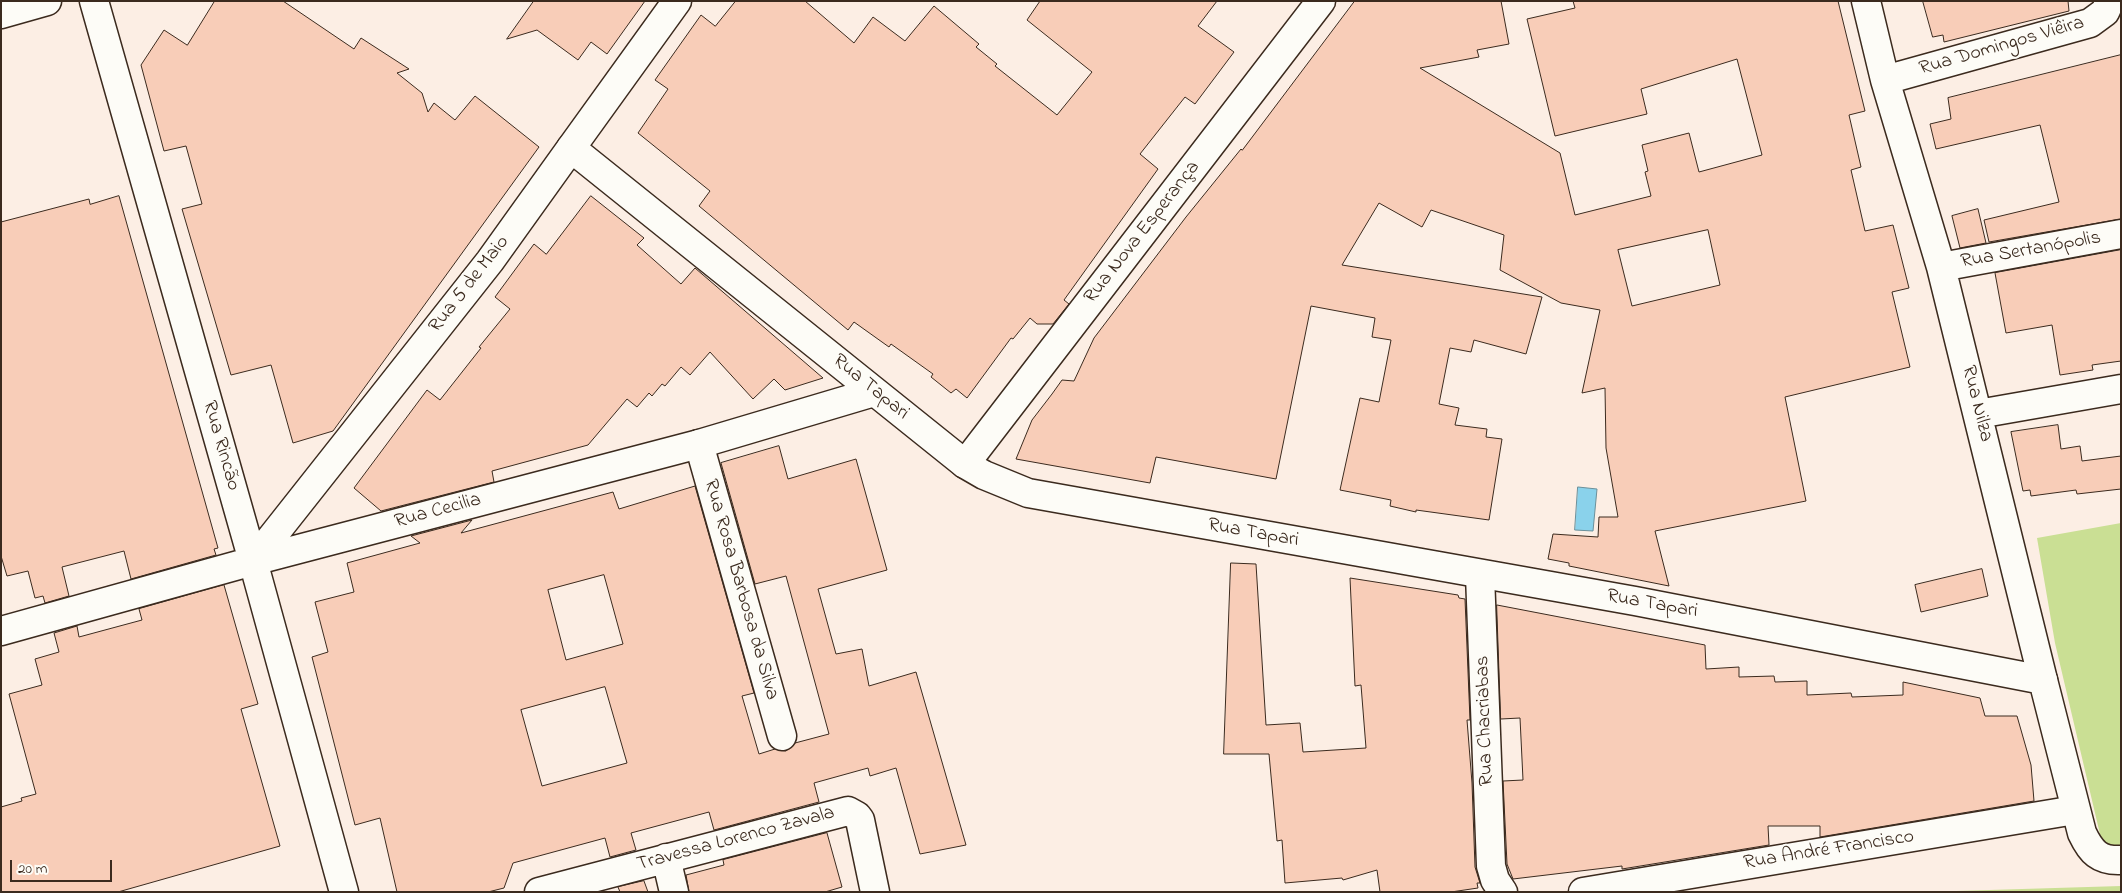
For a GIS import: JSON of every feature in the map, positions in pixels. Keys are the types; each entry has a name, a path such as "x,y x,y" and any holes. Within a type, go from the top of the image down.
{"street":[{"path":"1,14 48,1"},
{"name":"Rua Rincão","path":"94,1 253,561 344,892"},
{"name":"Rua 5 de Maio","path":"253,561 490,261 677,1"},
{"name":"Rua Nova Esperança","path":"965,464 1321,1"},
{"name":"Rua Nilza","path":"1866,1 1885,80 1941,267 2075,810 2087,844 2096,854 2108,861 2121,860"},
{"name":"Rua Domingos Viêira","path":"1885,80 2090,23 2105,12 2110,1"},
{"name":"Rua Tapari","path":"571,148 965,464 984,475 1028,493 1634,601 2044,680"},
{"name":"Rua Sertanópolis","path":"1941,267 2121,234"},
{"path":"1978,414 2121,389"},
{"name":"Rua Cecilia","path":"1,631 253,561 699,444 874,392"},
{"name":"Rua Rosa Barbosa da Silva","path":"699,444 782,736"},
{"name":"Rua Chacriabas","path":"1480,575 1491,866 1495,880 1503,892"},
{"name":"Rua André Francisco","path":"1583,892 2075,810"},
{"name":"Travessa Lorenco Zavala","path":"539,892 848,811 860,820 874,892"},
{"path":"666,858 674,892"}],"green space":[{"path":"2121,523 2121,845 2103,847 2055,643 2037,538"},
{"path":"2121,886 2121,892 1923,892"}],"water":[{"path":"1578,487 1597,489 1593,531 1575,530"}],"building":[{"path":"215,1 283,1 354,49 361,38 409,69 397,73 422,93 428,112 434,103 455,120 475,96 539,147 333,431 293,443 271,365 231,375 182,209 202,204 186,146 164,151 141,65 164,30 187,45"},
{"path":"534,1 645,1 607,54 591,42 578,60 537,30 507,39"},
{"path":"736,1 805,1 854,43 873,17 905,41 934,6 979,44 976,47 997,64 995,66 1057,115 1092,72 1027,20 1040,1 1217,1 1198,26 1234,52 1195,104 1185,97 1140,154 1158,169 1064,300 1069,304 1053,324 1037,324 1030,318 1013,339 1011,338 967,398 956,389 951,393 931,377 933,374 891,344 889,347 854,322 848,330 699,206 710,191 638,133 668,89 655,80 701,15 715,26"},
{"path":"1355,1 1501,1 1509,44 1477,50 1479,57 1420,68 1560,153 1575,215 1651,196 1645,172 1648,171 1642,145 1689,133 1699,172 1762,155 1737,59 1641,89 1647,114 1555,136 1527,19 1575,8 1573,1 1838,1 1865,111 1849,115 1861,167 1851,170 1865,231 1893,225 1909,288 1892,292 1910,367 1785,397 1806,501 1655,531 1669,586 1569,566 1569,563 1548,559 1553,534 1598,537 1599,517 1618,517 1606,448 1605,388 1582,393 1600,310 1561,303 1500,270 1504,235 1431,210 1422,227 1379,203 1342,265 1542,297 1526,354 1474,340 1471,352 1450,348 1439,404 1459,408 1455,425 1487,429 1486,437 1502,439 1489,520 1416,510 1416,512 1390,506 1391,500 1340,490 1360,398 1379,402 1391,340 1372,337 1375,318 1311,306 1276,479 1156,457 1150,483 1016,459 1032,420 1062,380 1074,381 1094,338 1186,217 1242,150","holes":["1708,230 1720,285 1632,306 1618,250"]},
{"path":"1923,1 2068,1 2069,11 1944,42 1943,35 1933,37"},
{"path":"2121,55 2121,219 1989,242 1984,220 2059,202 2040,125 1936,149 1930,124 1951,119 1948,98"},
{"path":"119,196 218,548 214,549 216,555 131,579 124,551 62,567 69,596 45,603 43,596 35,598 28,571 7,576 1,556 1,222 89,199 90,204"},
{"path":"591,196 644,238 637,245 681,284 695,268 823,378 785,390 774,379 753,399 710,352 690,375 681,367 665,386 662,384 652,396 649,393 637,407 627,399 588,445 492,471 494,482 381,511 354,488 427,390 440,400 510,309 495,297 534,244 546,254"},
{"path":"1978,209 1986,243 1960,248 1952,216"},
{"path":"2121,250 2121,361 2092,365 2093,370 2060,375 2052,325 2006,333 1995,273"},
{"path":"2058,425 2061,449 2080,446 2082,461 2121,456 2121,489 2077,494 2076,490 2031,496 2030,490 2023,491 2011,432"},
{"path":"779,446 788,479 856,459 887,570 818,589 836,654 862,649 869,686 916,672 966,845 920,854 896,768 870,776 868,768 814,783 819,802 714,830 709,812 631,833 636,850 610,857 605,838 513,863 504,888 488,892 397,892 380,818 355,825 312,657 328,652 315,602 354,592 347,563 420,543 411,536 472,520 461,533 613,492 619,509 695,486 754,693 742,696 759,754 775,749 786,751 795,743 829,734 786,576 755,584 721,463","holes":["604,575 623,644 566,660 548,590","605,687 627,763 542,786 521,710"]},
{"path":"1231,563 1256,564 1266,725 1300,723 1303,752 1366,748 1361,685 1355,686 1350,578 1458,595 1459,598 1465,599 1470,720 1467,720 1472,783 1475,867 1480,883 1477,883 1478,888 1451,892 1380,892 1377,870 1343,880 1342,878 1285,883 1282,840 1277,841 1269,754 1224,754"},
{"path":"1982,569 1988,596 1921,612 1915,585"},
{"path":"224,585 258,704 241,709 280,846 118,892 1,892 1,807 22,801 21,798 36,794 9,694 42,685 35,659 59,652 54,633 77,626 79,637 142,620 139,609"},
{"path":"1497,605 1705,645 1706,669 1739,667 1739,677 1774,676 1775,682 1807,681 1807,695 1851,693 1852,697 1903,695 1903,682 1980,698 1985,716 2017,716 2031,765 2034,801 1820,837 1820,826 1768,826 1769,845 1622,869 1622,866 1513,879 1507,864 1503,781 1523,780 1520,718 1501,719"},
{"path":"827,833 842,887 825,892 689,892 686,875 724,865 723,860"},
{"path":"644,881 648,892 620,892 618,887"}]}
